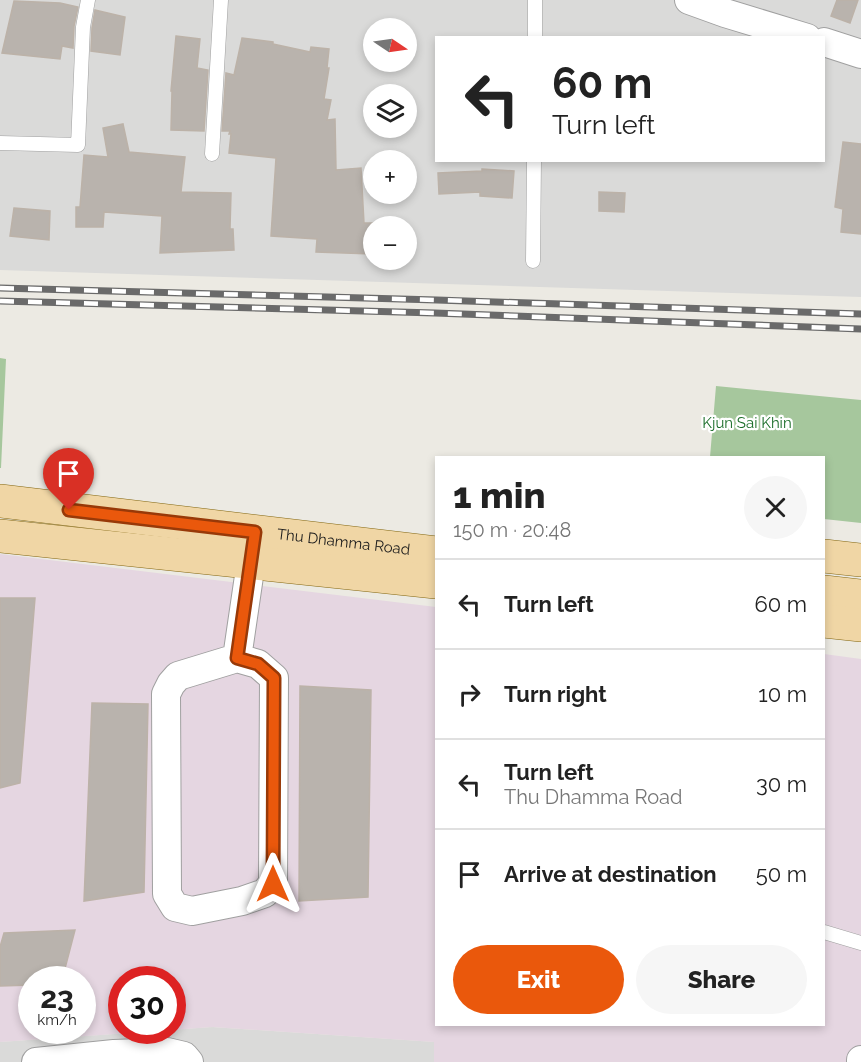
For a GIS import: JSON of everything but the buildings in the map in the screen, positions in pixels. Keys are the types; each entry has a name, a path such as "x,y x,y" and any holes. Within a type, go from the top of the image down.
{"main road":[{"name":"Thu Dhamma Road","path":"0,501 46,507 435,582"},
{"path":"42,540 46,507"},
{"name":"Thu Dhamma Road","path":"0,536 42,540 435,553"},
{"path":"825,556 861,560"},
{"path":"825,592 861,596"},
{"path":"825,621 861,625"}],"street":[{"path":"689,0 800,36"},
{"path":"825,42 861,54"},
{"path":"237,658 253,547"},
{"path":"237,658 258,664 274,678 273,884 265,893 242,901 192,912 175,907 167,894 166,694 178,676 237,658"},
{"path":"36,1062 114,1054 167,1052 184,1056 189,1062"}],"lane":[{"path":"0,143 78,145 83,27 88,0"},
{"path":"212,154 221,0"},
{"path":"535,0 535,36"},
{"path":"532,261 534,162"},
{"path":"825,932 861,943"}],"shaded area":[{"path":"0,0 861,0 861,297 0,270"},
{"path":"0,554 435,607 435,1026 825,1026 825,654 861,659 861,1062 434,1062 434,1042 212,1027 186,1029 186,966 108,966 108,1035 96,1035 96,966 18,966 18,1041 0,1042"},
{"path":"212,1027 435,1042 434,1062 0,1062 0,1042 96,1044 96,1035 108,1034 108,1044 186,1044 186,1029"}],"green space":[{"path":"0,358 6,359 1,468 0,468"},
{"name":"Kjun Sai Khin","path":"716,386 861,400 861,523 825,519 825,456 710,456"}],"railway":[{"path":"0,288 861,314"},
{"path":"0,301 435,313 861,329"}],"route":[{"path":"69,510 255,532 237,658 258,664 274,678 273,884"}]}
